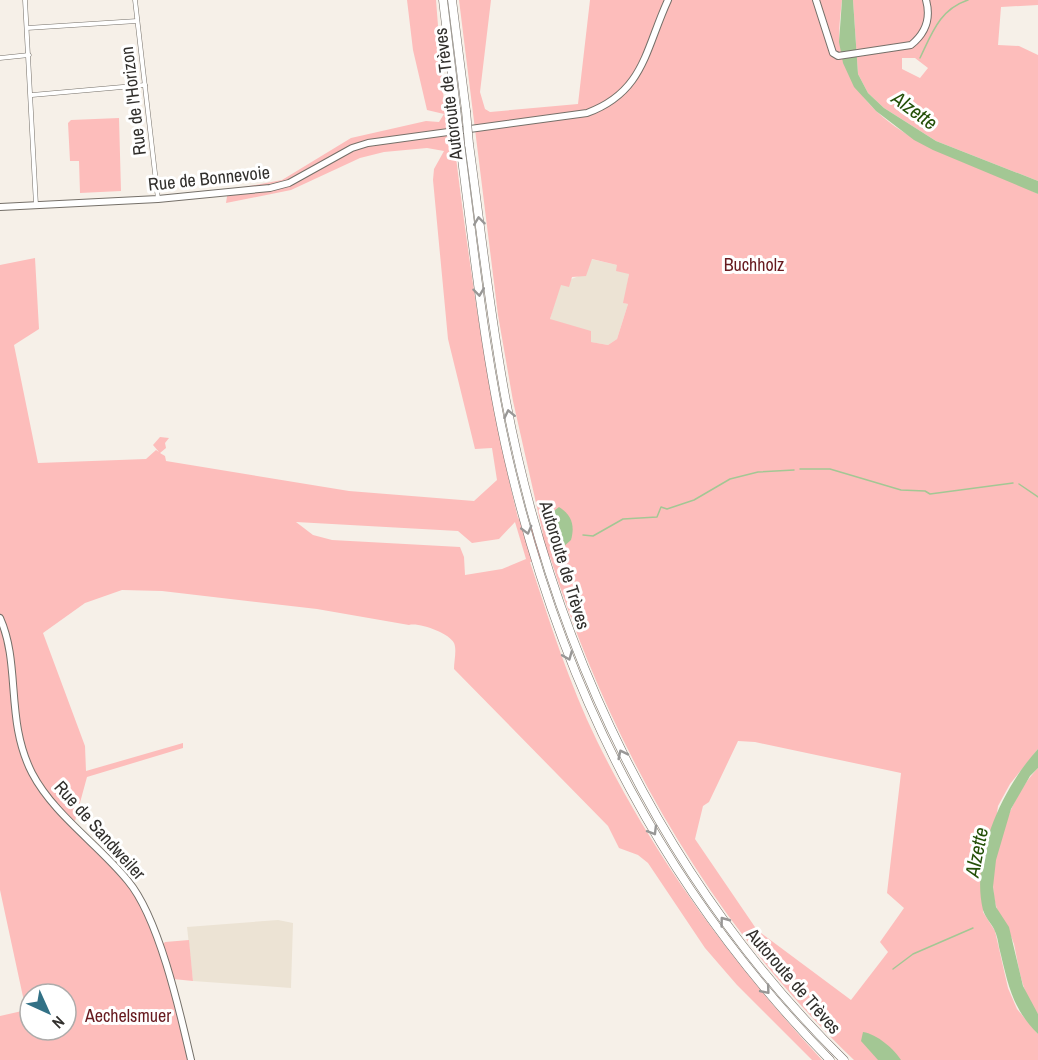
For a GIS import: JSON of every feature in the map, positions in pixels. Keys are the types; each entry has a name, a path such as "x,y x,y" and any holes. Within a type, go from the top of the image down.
{"highway":[{"name":"Autoroute de Trèves","path":"443,0 482,318 512,473 547,601 604,742 662,845 739,957 783,1011 830,1060"},
{"name":"Autoroute de Trèves","path":"452,0 492,317 522,471 557,598 577,655 640,791 706,896 747,951 818,1035 844,1060"}],"main road":[{"name":"Rue de Bonnevoie","path":"0,207 158,199 270,188 289,183 352,148 368,143 587,114 616,99 634,80 668,0"},
{"path":"816,0 833,53 844,56 911,45 918,39 928,20 926,0"},
{"name":"Rue de Sandweiler","path":"0,618 8,639 13,704 23,753 47,796 129,883 145,908 179,1011 191,1060"}],"street":[{"path":"25,0 32,95 36,205"},
{"name":"Rue de l'Horizon","path":"135,0 158,199"},
{"path":"27,28 137,21"},
{"path":"0,58 29,55"},
{"path":"32,95 145,85"}],"shaded area":[{"name":"Alzette","path":"842,0 853,0 858,74 868,93 884,108 936,141 1038,181 1038,194 933,150 914,140 876,111 854,87 843,63 839,42"},
{"path":"591,259 617,265 629,274 624,303 628,304 617,339 608,345 590,342 550,319 560,284 581,275"},
{"path":"559,507 570,517 573,530 571,540 562,548 555,542 551,513"},
{"name":"Alzette","path":"1038,749 1038,768 1030,776 1011,809 996,860 993,887 996,907 1009,927 1023,986 1038,1014 1038,1034 1022,1014 1012,994 996,933 983,910 980,889 985,846 993,824 1013,783"},
{"path":"278,920 293,923 291,988 193,981 187,927"},
{"path":"863,1032 885,1043 901,1060 878,1060 861,1041"}],"green space":[{"path":"407,0 436,0 444,103 450,107 486,365 506,467 518,518 543,534 513,401 498,315 459,0 491,0 480,92 485,109 490,112 578,104 590,0 842,0 840,41 850,74 867,101 890,122 917,140 1038,194 1038,749 1010,784 998,806 983,912 995,931 1008,988 1017,1009 1038,1034 1038,1060 854,1060 802,1006 754,949 710,890 670,828 603,696 550,557 530,562 560,653 597,741 620,785 644,827 698,909 757,986 822,1060 812,1060 737,985 705,948 648,863 638,855 619,848 608,826 454,669 455,646 451,639 420,625 317,609 162,591 122,590 85,603 43,633 85,746 86,771 183,743 183,748 87,777 75,821 65,813 131,888 142,908 166,972 189,1060 0,1060 0,1016 18,1012 18,1042 78,1042 78,982 20,982 0,890 0,265 35,258 39,329 14,345 38,463 146,459 156,450 159,452 153,445 160,437 169,438 165,443 166,448 160,453 165,456 166,461 349,491 474,501 497,480 492,448 475,449 448,339 433,180 434,169 444,151 427,148 384,152 360,158 291,190 226,203 228,190 282,180 351,138 426,121 439,122 444,114 427,110 413,50","holes":["592,259 617,265 616,271 629,274 623,303 628,304 617,339 608,345 591,342 591,331 550,319 561,285 569,287 572,277 586,276","296,522 458,531 472,543 499,539 515,522 526,559 502,569 465,575 464,557 460,547 332,540 313,535","738,741 755,742 901,773 887,893 904,908 880,942 888,952 851,1000 757,930 695,839 703,806 709,802"]},
{"path":"853,0 1038,0 1038,5 1001,7 998,45 1019,46 1038,55 1038,181 936,141 884,108 868,93 858,74","holes":["902,58 915,58 928,68 920,78 902,69"]},
{"path":"119,118 121,191 80,193 79,161 70,161 68,123 71,120"},
{"path":"1038,768 1038,1014 1025,990 1014,944 996,906 993,890 997,853 1009,814 1028,780"},
{"path":"189,940 193,981 173,979 161,946 165,942"}],"waterway":[{"path":"920,58 938,23 950,9 968,0"},
{"path":"800,469 830,469 901,490 925,491 930,494 1013,483"},
{"path":"583,535 593,536 623,519 657,517 661,507 667,509 694,500 730,479 758,472 794,470"},
{"path":"1019,484 1038,497"},
{"path":"893,969 913,954 973,928"}],"park label":[{"name":"Buchholz","path":"754,264"},
{"name":"Aechelsmuer","path":"128,1015"}]}
